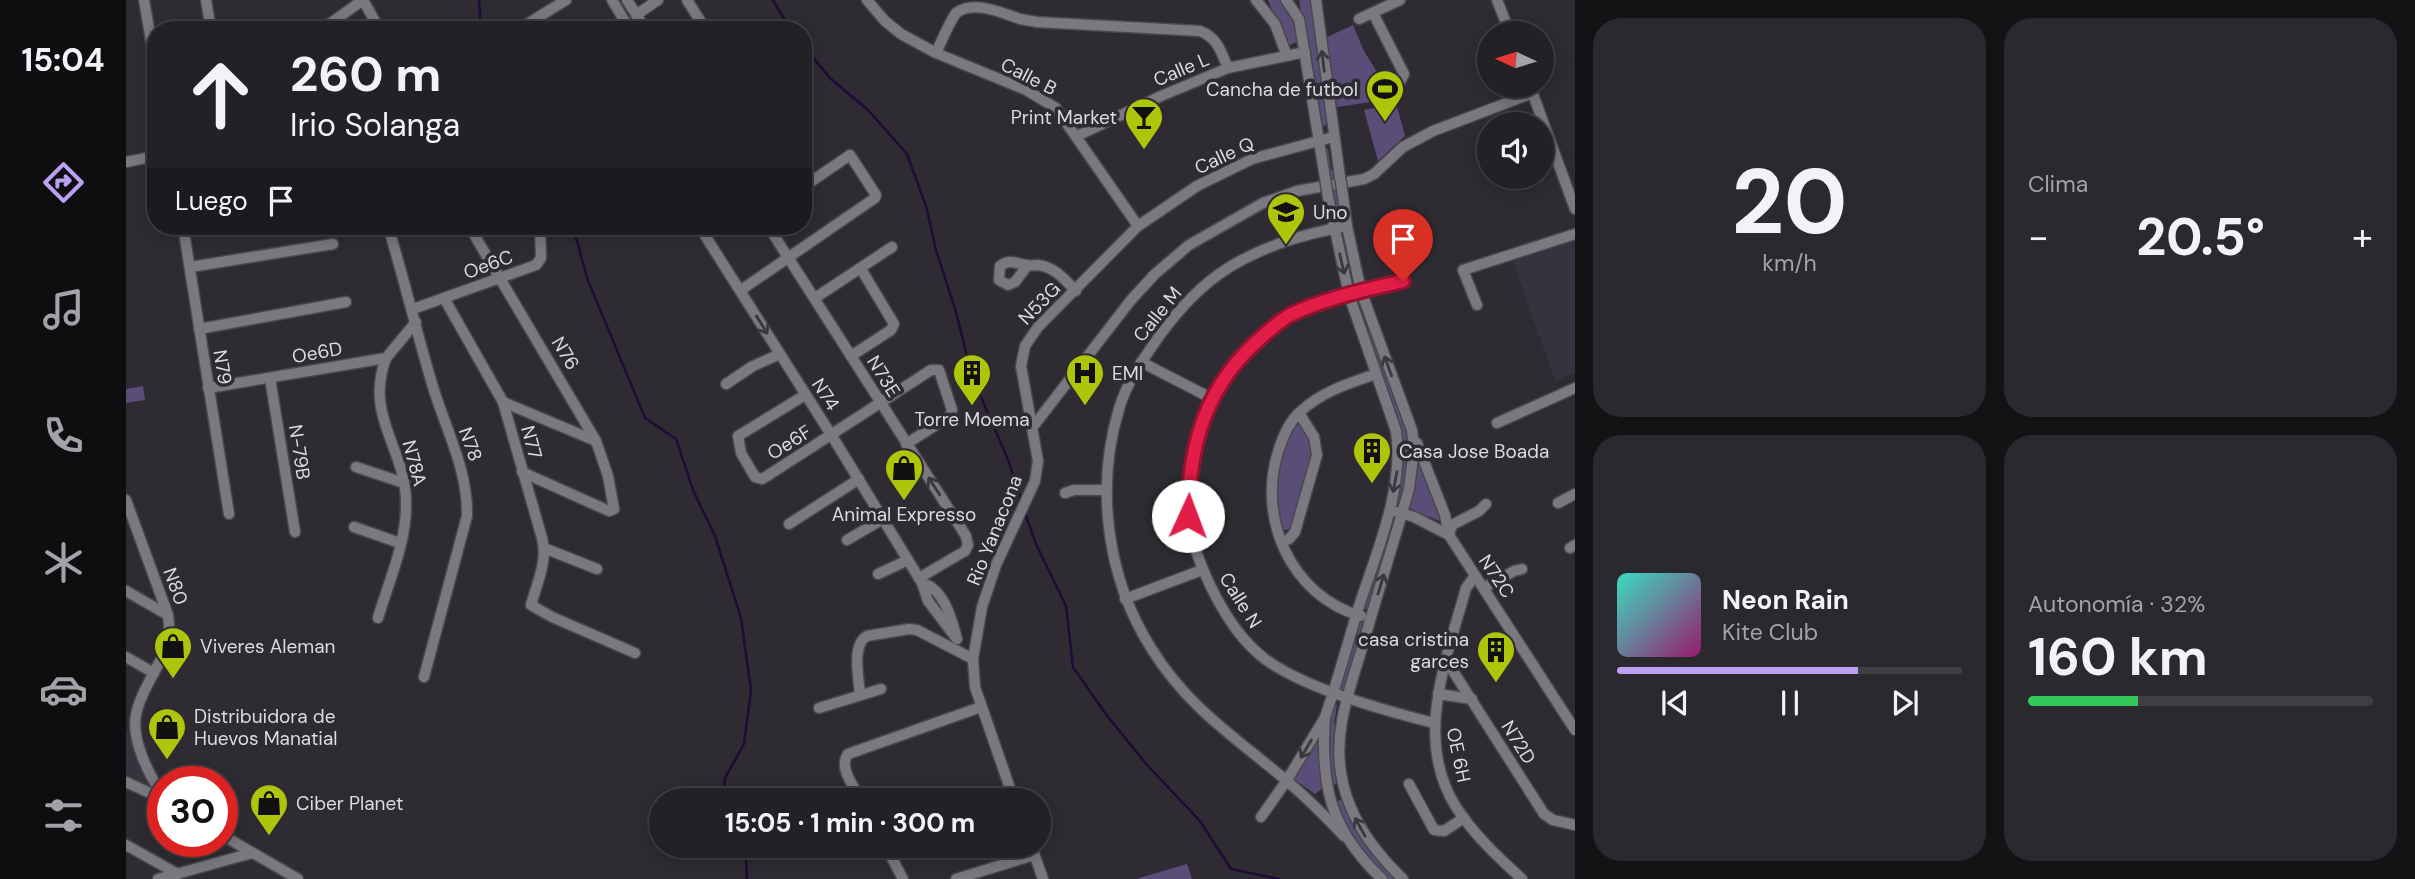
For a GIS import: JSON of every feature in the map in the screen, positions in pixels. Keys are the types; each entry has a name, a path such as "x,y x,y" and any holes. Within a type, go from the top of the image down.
{"street":[{"path":"144,0 148,21"},
{"path":"206,0 210,21"},
{"path":"334,21 363,0 375,21"},
{"path":"532,21 566,0"},
{"path":"612,0 624,21"},
{"path":"627,0 640,21"},
{"path":"636,15 658,0"},
{"path":"687,0 700,21"},
{"name":"Calle B","path":"867,0 885,21 901,34 936,52 1026,90 1056,108 1138,226"},
{"path":"1256,0 1275,24 1287,55"},
{"path":"1261,817 1325,717 1390,510 1399,464 1396,431 1349,295 1328,197 1299,19 1286,0"},
{"name":"N72C","path":"1316,0 1333,137 1361,292 1445,515 1449,535 1575,730"},
{"path":"1359,19 1400,0"},
{"path":"1497,0 1505,21"},
{"path":"936,52 956,12 963,5 984,2 1020,19 1037,22 1200,31 1218,44 1228,68"},
{"path":"1373,13 1404,74 1401,80 1392,85"},
{"name":"Calle L","path":"1077,136 1228,68 1305,52"},
{"path":"1032,428 1131,300 1155,274 1189,245 1263,203 1297,191 1364,179 1374,174 1403,146 1513,98"},
{"path":"1535,98 1575,209"},
{"name":"Calle Q","path":"1138,226 1196,186 1252,159 1333,137"},
{"path":"741,290 874,198 875,193 852,157 848,156 812,179"},
{"path":"126,162 147,158"},
{"name":"N53G","path":"1032,428 1021,366 1025,346 1038,327 1138,226"},
{"name":"Calle M","path":"1344,836 1287,780 1202,712 1178,686 1152,650 1125,599 1114,562 1107,490 1111,444 1119,407 1141,362 1188,301 1227,269 1282,242 1347,226"},
{"path":"1477,305 1463,270 1575,234"},
{"name":"N79","path":"185,235 229,514"},
{"name":"N78","path":"391,235 432,385 463,476 467,496 467,516 424,677"},
{"name":"N76","path":"474,235 596,441 615,506 613,511 609,511 522,472"},
{"name":"Oe6C","path":"413,309 539,263 542,251 541,235"},
{"name":"N74","path":"705,235 920,580 931,586 941,597 952,620 960,652"},
{"name":"N73E","path":"774,235 966,536 968,545 965,551 920,580"},
{"path":"190,267 333,244"},
{"path":"815,298 892,247"},
{"path":"1027,266 1042,266 1052,270 1076,291"},
{"path":"851,356 891,330 894,320 861,269"},
{"name":"Calle N","path":"1403,281 1308,307 1270,328 1241,356 1211,398 1195,446 1188,492 1188,516 1202,570 1229,621 1252,648 1281,670 1334,692 1434,723"},
{"name":"N77","path":"444,298 503,402 544,548 543,563 531,605 635,653"},
{"path":"199,329 346,302"},
{"path":"386,358 416,322"},
{"path":"726,384 753,366 780,354"},
{"name":"Oe6D","path":"208,388 386,358"},
{"name":"N78A","path":"379,618 405,519 404,483 380,407 378,384 386,358"},
{"path":"1141,362 1211,398"},
{"name":"Oe6F","path":"805,395 738,436 741,453 755,477 762,479 936,369 940,372 951,407 950,416 906,444"},
{"path":"1370,619 1325,600 1294,567 1274,523 1271,485 1275,459 1282,440 1299,413 1322,395 1376,374"},
{"name":"N-79B","path":"270,378 295,532"},
{"path":"1497,423 1575,388"},
{"path":"503,402 596,441"},
{"path":"1282,542 1295,532 1317,454 1314,437 1299,413"},
{"name":"Rio Yanacona","path":"1010,788 975,687 974,659 982,607 1003,551 1035,481 1038,461 1032,428"},
{"path":"1403,879 1371,846 1359,827 1344,790 1339,743 1348,697 1413,467 1412,430"},
{"path":"356,467 404,483"},
{"path":"789,524 859,479"},
{"path":"1065,493 1074,490 1107,490"},
{"path":"1558,503 1575,494"},
{"name":"N80","path":"126,499 168,615 170,640 130,721"},
{"path":"1390,510 1449,535 1452,525 1479,511 1486,504"},
{"path":"847,540 883,519"},
{"path":"126,527 137,533"},
{"path":"354,527 400,543"},
{"path":"544,548 597,569"},
{"path":"878,574 908,560"},
{"path":"1484,588 1522,569"},
{"path":"1125,599 1202,570"},
{"name":"OE 6H","path":"1475,576 1466,588 1438,694 1434,723 1438,763 1447,790 1464,818 1487,846 1522,879"},
{"path":"126,591 168,615"},
{"path":"860,695 858,645 867,636 917,630 974,659"},
{"path":"126,657 154,673"},
{"name":"N72D","path":"1446,660 1547,818 1574,823"},
{"path":"819,708 881,689"},
{"path":"1438,694 1472,699"},
{"path":"855,788 844,766 844,759 850,752 981,707"},
{"path":"1325,717 1324,757 1328,791 1344,836 1360,858 1382,879"},
{"path":"130,721 148,766"},
{"path":"126,782 147,791"},
{"path":"1409,784 1434,830 1444,831 1464,818"},
{"path":"1308,799 1328,791 1344,790"},
{"path":"126,845 178,874"},
{"path":"238,845 298,879"},
{"path":"158,879 252,853"},
{"path":"892,858 903,879"},
{"path":"956,879 1011,858"},
{"path":"1035,858 1043,879"}],"shaded area":[{"path":"1268,0 1282,0 1296,20 1300,40 1287,47"},
{"path":"1299,0 1310,0 1328,123 1323,127"},
{"path":"1353,25 1364,51 1380,77 1384,100 1337,107 1325,38"},
{"name":"Cancha de futbol","path":"1396,103 1405,136 1378,161 1364,110"},
{"path":"1326,148 1331,169 1336,174 1342,215 1338,219 1334,216 1324,150"},
{"path":"1575,239 1575,372 1555,381 1513,261"},
{"path":"1354,299 1358,302 1366,328 1371,330 1405,418 1410,456 1402,503 1398,505 1395,501 1402,463"},
{"path":"143,386 145,400 126,403 126,389"},
{"path":"1299,424 1306,428 1313,454 1292,529 1283,530 1277,489 1280,458 1290,433"},
{"path":"1418,452 1442,522 1412,510 1407,504"},
{"path":"1394,516 1397,521 1369,609 1365,609 1362,607 1390,517"},
{"path":"1363,620 1365,624 1346,688 1341,690 1339,685 1359,621"},
{"path":"1333,704 1337,705 1334,723 1337,729 1338,783 1330,787 1328,745"},
{"path":"126,729 147,772 147,786 126,776"},
{"path":"1315,741 1320,741 1324,787 1315,794 1295,780 1294,776"},
{"path":"1343,799 1366,842 1398,879 1386,879 1358,850 1335,802"},
{"path":"1187,864 1192,879 1136,879"}],"waterway":[{"path":"479,0 480,21"},
{"path":"773,0 786,21"},
{"path":"812,57 831,79 868,110 907,154 926,206 972,376 1009,462 1021,500"},
{"path":"575,235 587,278 645,418 676,439 693,490 715,536 741,618 751,690 744,744 725,778 725,788"},
{"path":"1025,513 1036,544 1066,606 1073,667 1105,713 1147,765 1200,821 1231,869 1279,879"},
{"path":"745,858 747,879"}],"place":[{"name":"Cancha de futbol","path":"1385,123"},
{"name":"Print Market","path":"1144,151"},
{"name":"Uno","path":"1286,246"},
{"name":"Torre Moema","path":"972,407"},
{"name":"EMI","path":"1085,407"},
{"name":"Casa Jose Boada","path":"1372,485"},
{"name":"Animal Expresso","path":"904,502"},
{"name":"Viveres Aleman","path":"173,680"},
{"name":"casa cristina garces","path":"1496,684"},
{"name":"Distribuidora de Huevos Manatial","path":"167,761"},
{"name":"Ciber Planet","path":"269,837"}],"route":[{"path":"1188,516 1188,492 1195,446 1211,398 1241,356 1270,328 1308,307 1403,281"}]}
